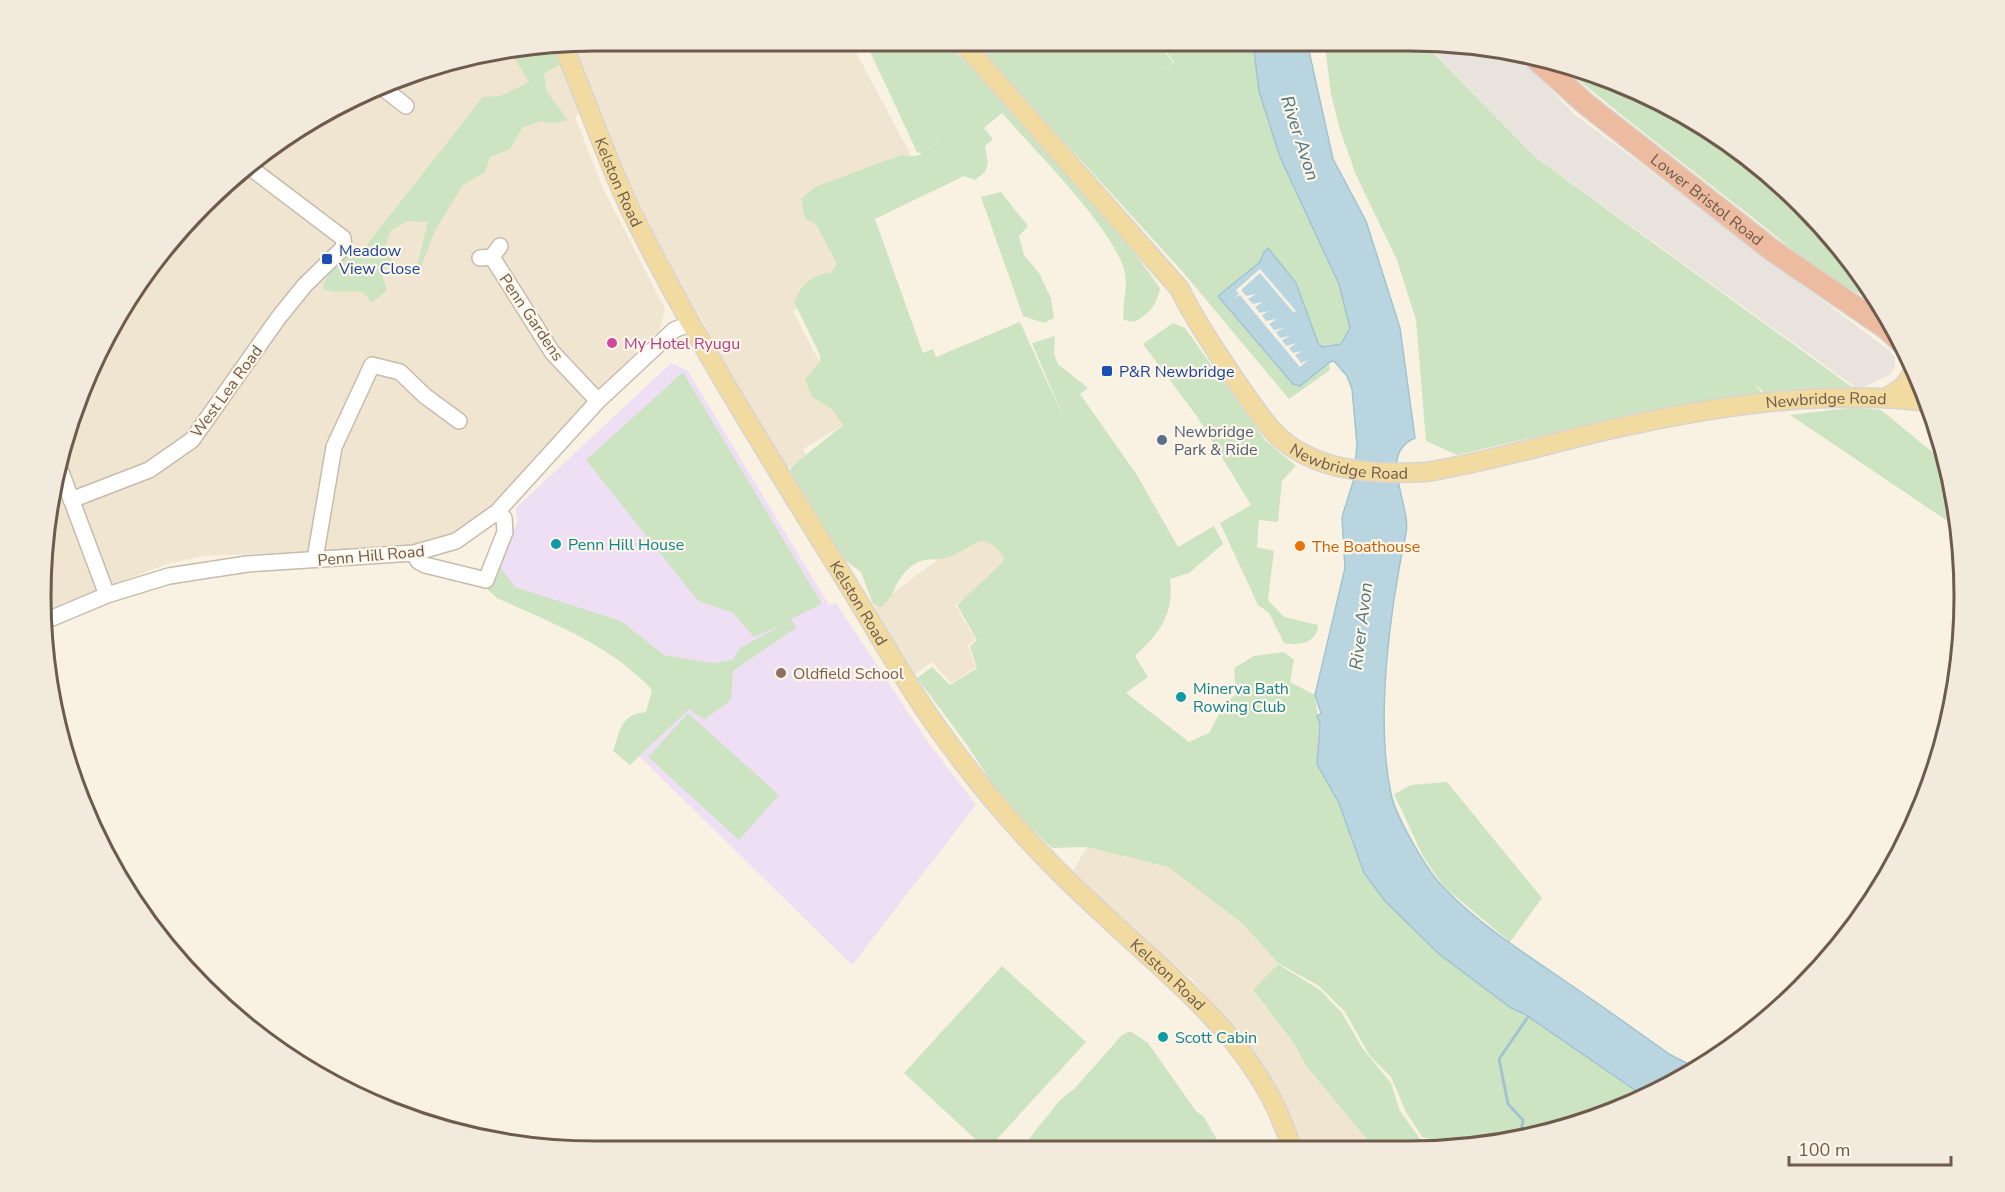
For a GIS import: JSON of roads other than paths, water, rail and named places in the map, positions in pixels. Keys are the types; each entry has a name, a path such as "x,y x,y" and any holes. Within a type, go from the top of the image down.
{"highway":[{"name":"Lower Bristol Road","path":"1548,70 1587,105 1772,250 1882,325"}],"main road":[{"name":"Newbridge Road","path":"970,51 1179,288 1196,322 1273,431 1306,456 1353,469 1426,472 1614,429 1787,401 1855,397 1886,398 1909,378"},
{"name":"Kelston Road","path":"565,52 631,211 689,324 725,387 909,686 952,748 1036,849 1104,915 1168,971 1219,1024 1260,1078 1282,1121 1289,1141"},
{"path":"1886,398 1918,401"}],"street":[{"path":"387,92 399,106"},
{"name":"West Lea Road","path":"71,501 148,470 192,440 279,317 305,285 342,250 345,243 343,238 255,171"},
{"name":"Penn Gardens","path":"491,254 552,352 598,401"},
{"name":"Penn Hill Road","path":"52,618 138,584 204,569 414,553 456,541 497,512 598,401 674,330 689,324"},
{"path":"315,559 334,447 372,364 400,372 425,396 459,421"},
{"path":"64,480 107,595"},
{"path":"414,553 418,561 425,565 486,580 505,532 504,519 497,512"}],"water":[{"name":"River Avon","path":"1254,51 1309,51 1333,159 1366,221 1400,328 1415,438 1404,446 1398,456 1397,468 1407,522 1390,629 1384,698 1386,764 1394,804 1421,857 1437,880 1457,901 1516,947 1669,1054 1688,1064 1637,1091 1523,1013 1511,1008 1439,954 1385,901 1364,873 1339,803 1317,764 1320,724 1317,716 1321,713 1315,695 1345,568 1342,517 1354,479 1357,444 1352,389 1347,376 1334,361 1300,386 1293,384 1218,296 1260,262 1268,248 1296,283 1318,343 1322,347 1341,344 1350,328 1339,284 1280,157 1259,91"}],"waterway":[{"path":"1521,1129 1523,1120 1508,1104 1499,1059 1528,1017"}],"place":[{"name":"Meadow View Close","path":"327,259"},
{"name":"My Hotel Ryugu","path":"612,343"},
{"name":"P&R Newbridge","path":"1107,371"},
{"name":"Newbridge Park & Ride","path":"1162,440"},
{"name":"Penn Hill House","path":"556,544"},
{"name":"The Boathouse","path":"1300,546"},
{"name":"Oldfield School","path":"781,673"},
{"name":"Minerva Bath Rowing Club","path":"1181,697"},
{"name":"Scott Cabin","path":"1163,1037"}]}
